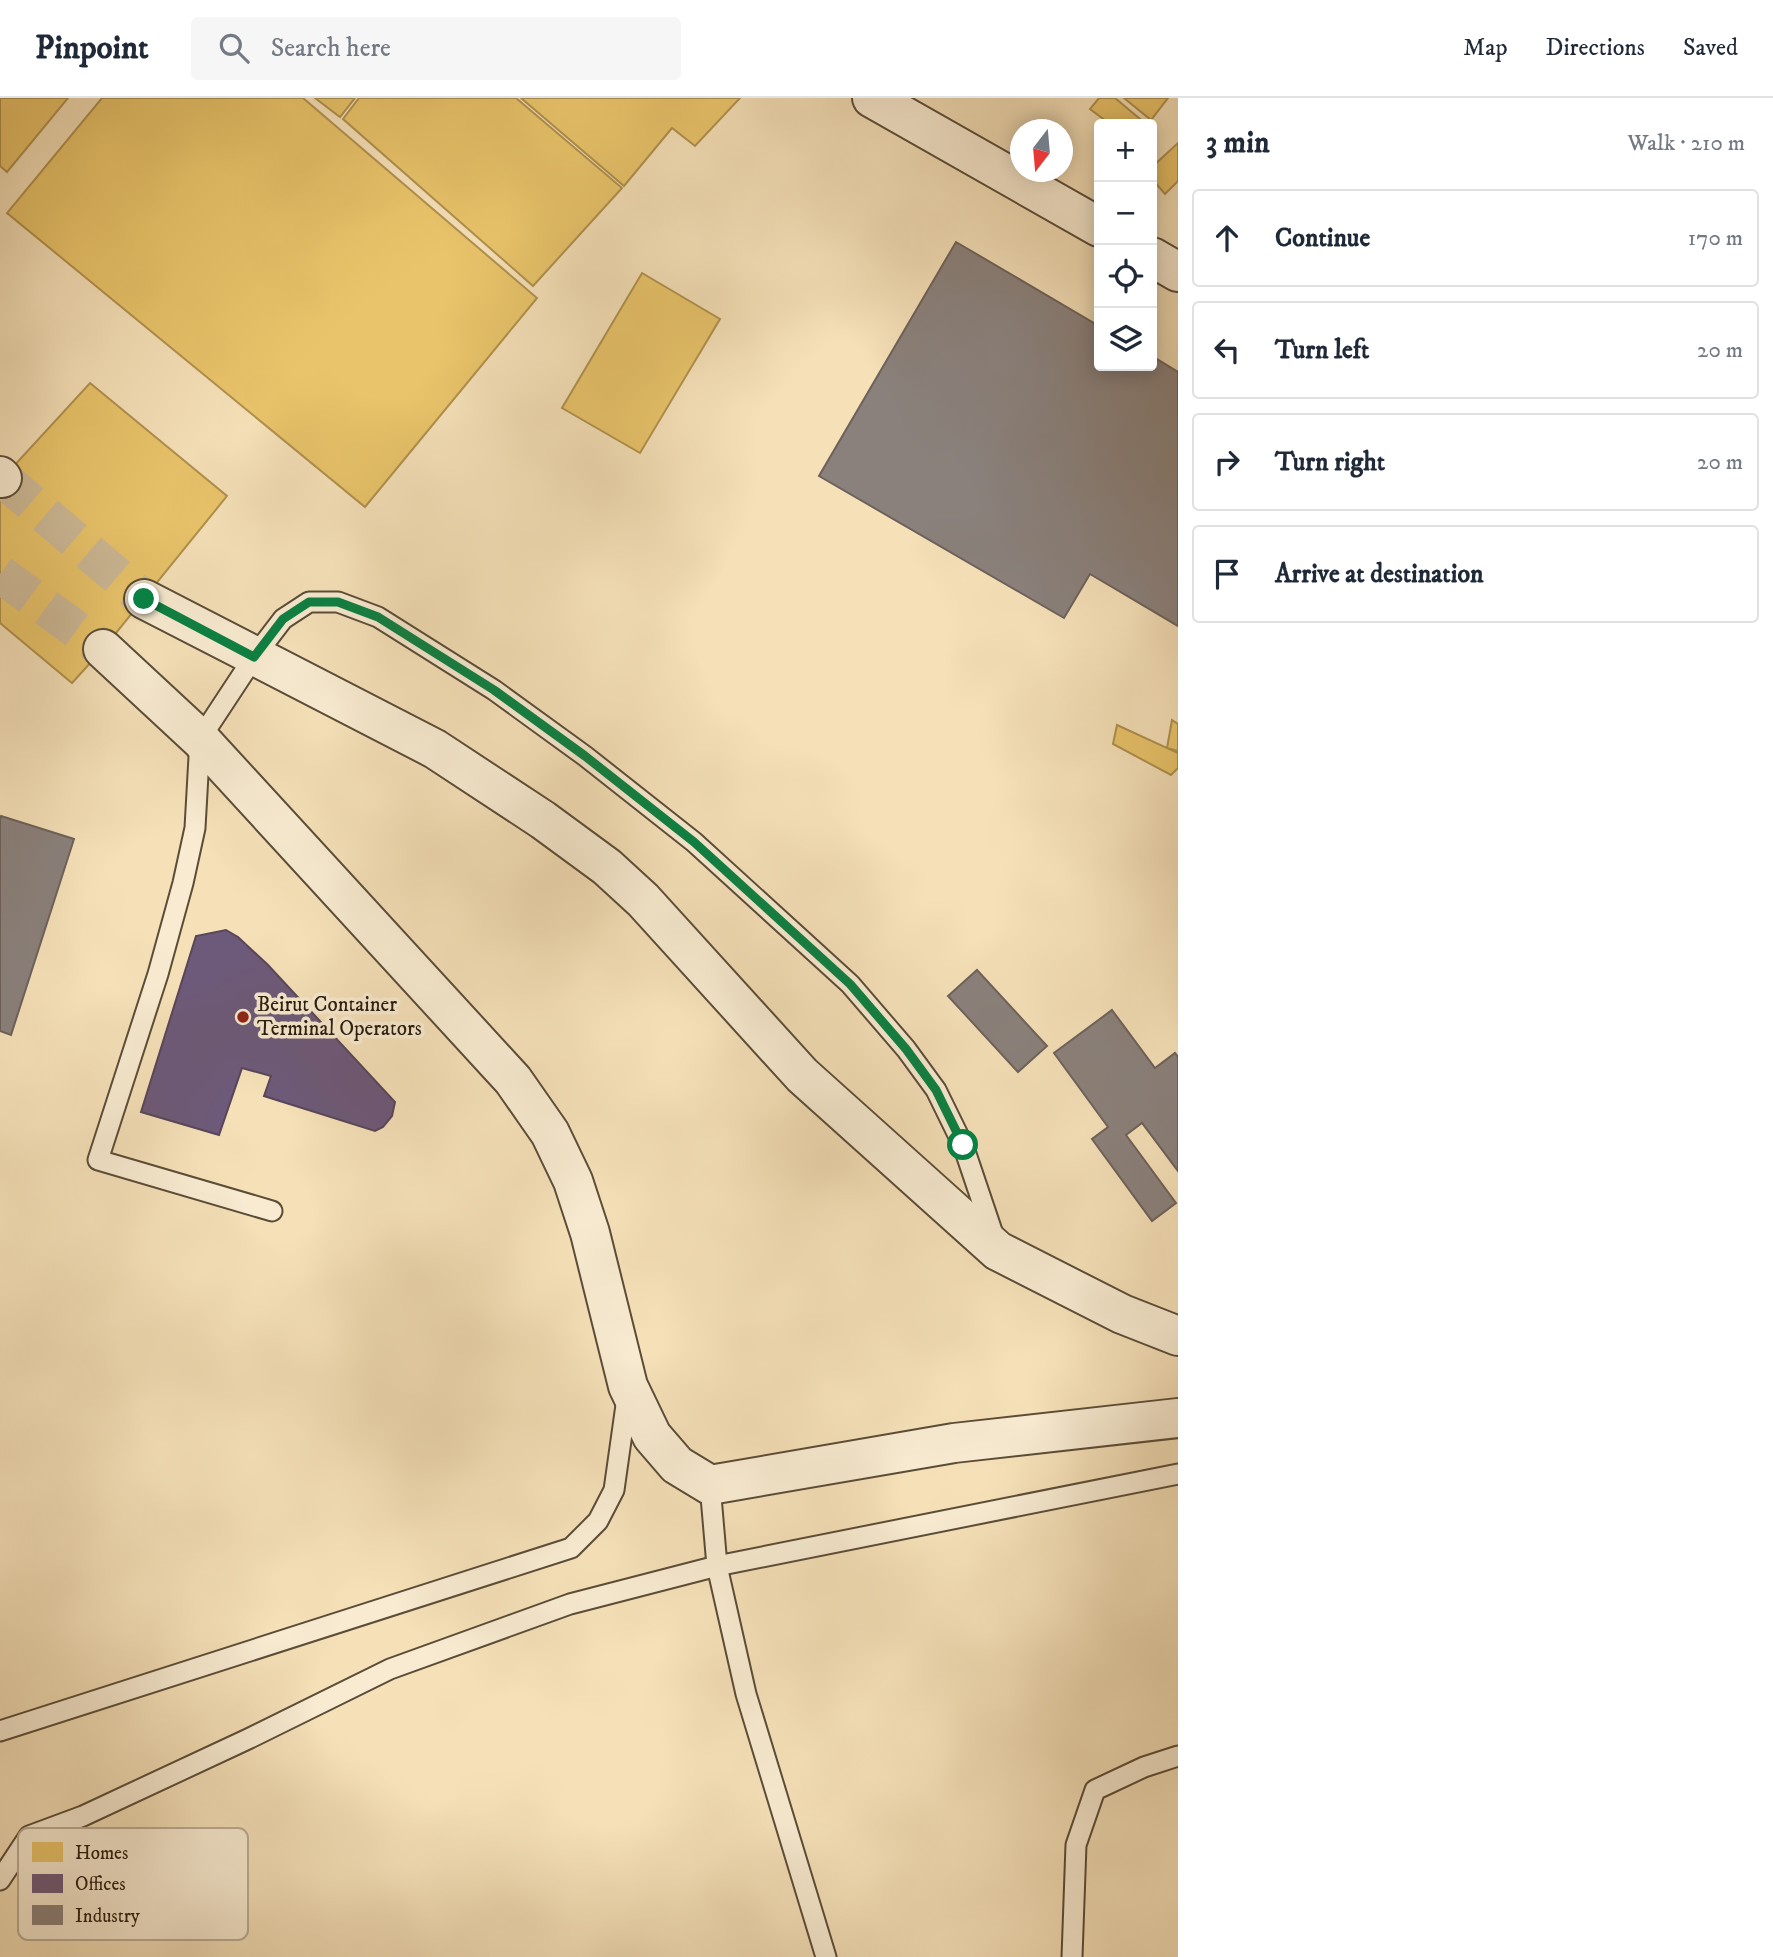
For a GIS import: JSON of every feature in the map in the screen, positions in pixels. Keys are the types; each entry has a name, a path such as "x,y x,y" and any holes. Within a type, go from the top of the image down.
{"street":[{"path":"872,98 1094,224"},
{"path":"1157,260 1178,272"},
{"path":"144,599 435,749 543,820 607,867 643,900 802,1075 998,1251 1122,1314 1178,1336"},
{"path":"103,649 200,739 513,1080 550,1133 573,1181 590,1233 628,1386 652,1436 677,1465 710,1485 954,1443 1178,1418"}],"lane":[{"path":"271,1211 98,1160 158,974 183,883 195,828 200,739 254,657 283,619 309,602 338,602 378,617 494,690 585,756 694,842 850,984 906,1049 936,1090 963,1145 998,1251"},
{"path":"0,1731 571,1548 598,1521 614,1490 628,1386"},
{"path":"50,1828 96,1810 248,1739 390,1669 570,1604 717,1566 1178,1474"},
{"path":"710,1485 717,1566 747,1694 826,1957"},
{"path":"1072,1957 1076,1845 1095,1790 1144,1767 1178,1756"},
{"path":"0,1880 18,1853"}],"building: Homes":[{"path":"0,98 68,98 7,172 0,166"},
{"path":"102,98 303,98 537,298 365,507 7,213"},
{"path":"315,98 355,98 340,117"},
{"path":"359,98 516,98 622,188 533,286 343,119"},
{"path":"521,98 740,98 695,146 672,128 624,186"},
{"path":"1099,98 1115,98 1140,119 1103,119 1090,109"},
{"path":"1124,98 1168,98 1150,119"},
{"path":"1178,143 1178,181 1165,194 1157,185 1157,162"},
{"path":"642,273 720,319 640,453 562,408"},
{"path":"90,383 227,496 103,649 72,683 0,623 0,481"},
{"path":"1172,720 1178,724 1178,751 1167,748"},
{"path":"1117,725 1178,753 1178,768 1171,775 1113,744"}],"building: Offices":[{"name":"Beirut Container Terminal Operators","path":"226,930 238,937 268,965 395,1102 392,1116 383,1127 375,1131 264,1096 271,1076 242,1068 219,1135 141,1112 196,936"}],"building: Industry":[{"path":"956,242 1094,323 1094,371 1157,371 1157,359 1178,372 1178,626 1090,574 1064,618 819,476"},
{"path":"1,816 74,839 11,1035 0,1031"},
{"path":"977,970 1047,1046 1018,1072 948,996"},
{"path":"1112,1010 1155,1068 1175,1053 1178,1057 1178,1171 1142,1123 1126,1135 1176,1203 1152,1221 1092,1139 1108,1127 1054,1053"}],"tunnel":[{"path":"2,478 144,599"},
{"path":"0,574 103,649"}],"place":[{"name":"Beirut Container Terminal Operators","path":"243,1017"}],"route":[{"path":"144,599 254,657 283,619 309,602 338,602 378,617 494,690 585,756 694,842 850,984 906,1049 936,1090 963,1145"}]}
